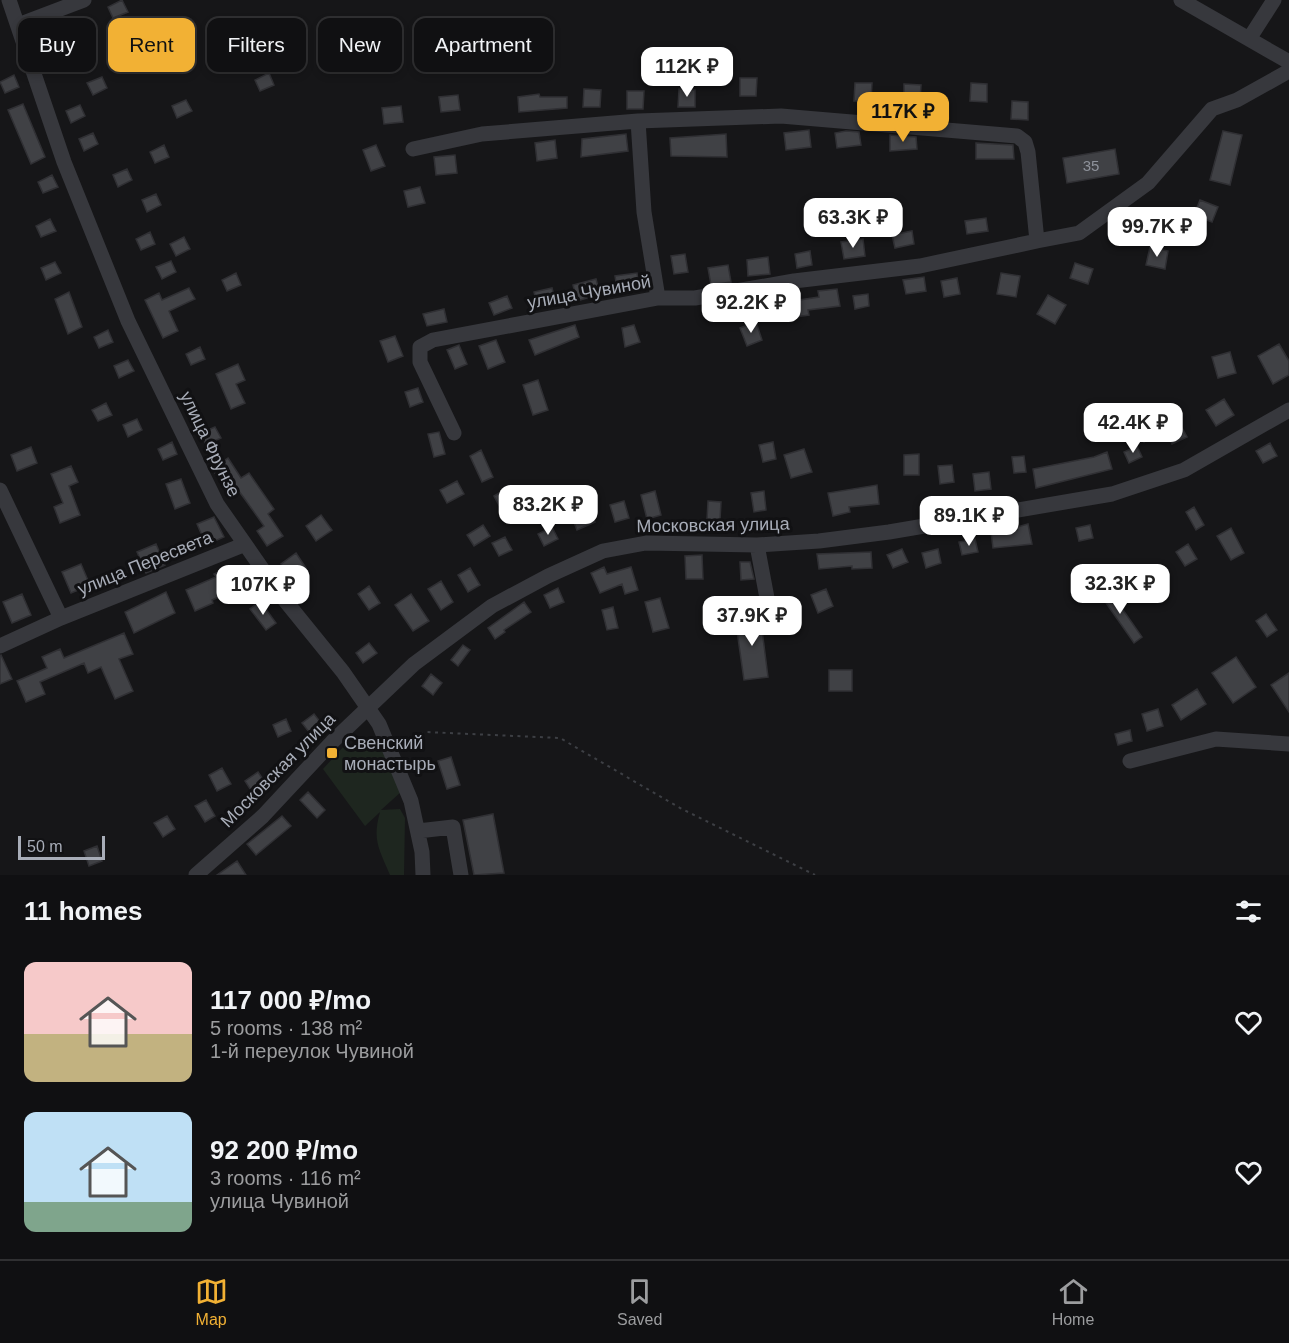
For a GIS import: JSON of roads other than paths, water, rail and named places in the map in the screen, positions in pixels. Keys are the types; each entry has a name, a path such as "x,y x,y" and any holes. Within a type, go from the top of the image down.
{"street":[{"name":"улица Фрунзе","path":"9,0 18,25"},
{"path":"36,18 84,0"},
{"path":"1181,0 1289,62"},
{"path":"1249,39 1274,0"},
{"name":"улица Чувиной","path":"454,433 420,362 419,353 425,343 470,332 545,321 658,298 695,298 794,282 920,266 1036,235 1079,233 1148,183 1212,110 1289,71"},
{"name":"улица Фрунзе","path":"34,72 64,162 128,321 217,504 243,545 343,672 389,744 411,801 418,831 423,875"},
{"path":"412,149 482,134 638,121 781,116 1017,136 1025,142 1028,152 1036,235"},
{"path":"638,121 644,212 658,298"},
{"name":"Московская улица","path":"196,875 263,816 332,742 414,664 492,606 548,576 603,551 646,543 757,545 890,532 1112,494 1184,470 1289,410"},
{"path":"0,490 61,618"},
{"name":"улица Пересвета","path":"0,646 61,618 243,545"},
{"path":"757,545 767,598"},
{"path":"1130,761 1216,739 1289,744"},
{"path":"418,831 453,827 461,875"}],"place":[{"name":"Свенский монастырь","path":"332,753"}]}
